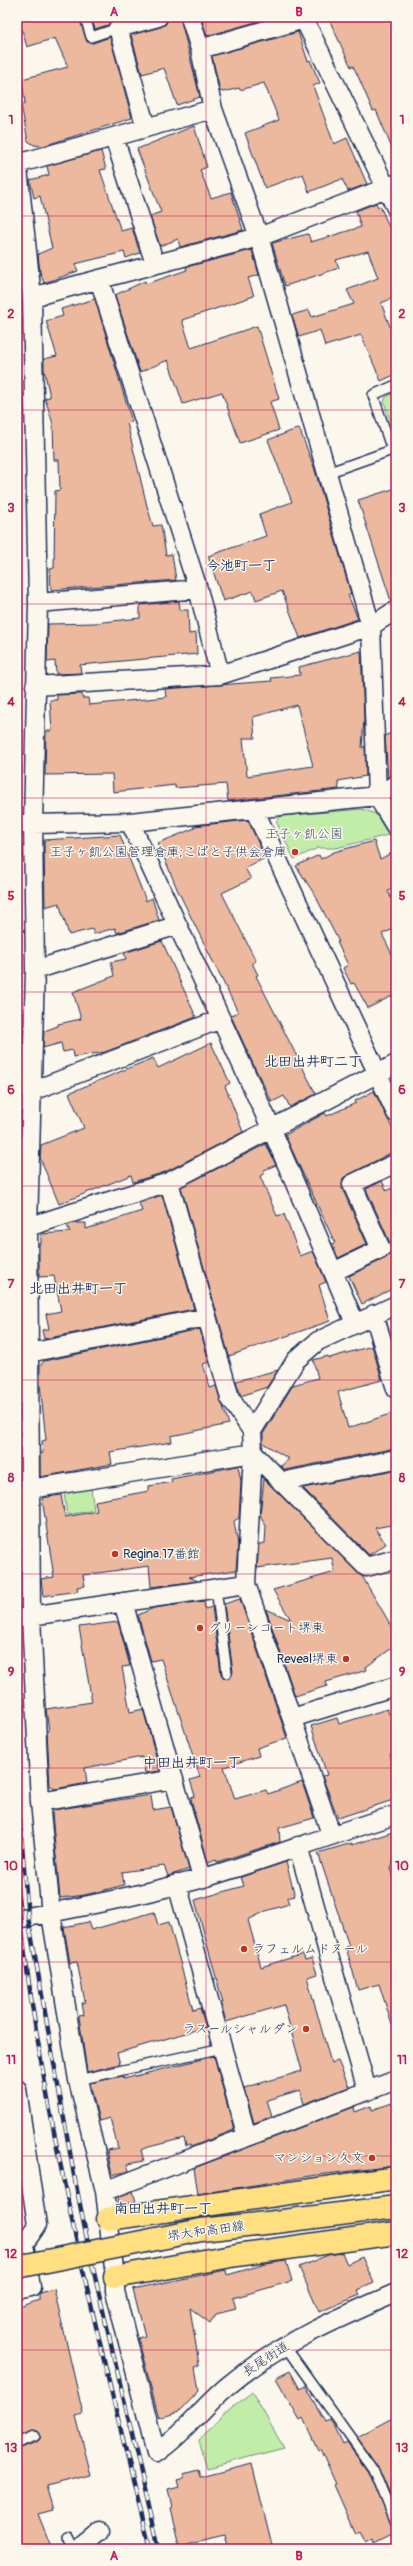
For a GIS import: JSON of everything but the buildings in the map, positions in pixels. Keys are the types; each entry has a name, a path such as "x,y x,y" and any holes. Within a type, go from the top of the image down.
{"main road":[{"path":"108,2219 290,2191 396,2178"},
{"name":"堺大和高田線","path":"17,2266 201,2230 396,2207"},
{"path":"115,2277 237,2255 396,2232"}],"street":[{"path":"146,128 118,28 158,17"},
{"path":"190,17 200,49 214,109 259,237 371,626 377,796 396,827"},
{"path":"200,49 303,18 392,187 396,208"},
{"path":"17,164 214,109"},
{"path":"114,137 155,264"},
{"path":"17,160 32,297 38,603 25,824 35,970 28,1227 30,1490 24,1617 50,1914 78,2080 104,2192 115,2277"},
{"path":"32,297 259,237 392,187"},
{"path":"99,279 198,589 220,675"},
{"path":"38,603 198,589"},
{"path":"34,686 220,675 371,626 396,610"},
{"path":"25,824 130,822 377,796 396,784"},
{"path":"254,809 396,1113"},
{"path":"130,822 272,1130 356,1323"},
{"path":"35,970 178,925"},
{"path":"32,1091 221,1019"},
{"path":"28,1227 169,1182 378,1075 396,1064"},
{"path":"333,1272 381,1249 352,1184 396,1163"},
{"path":"169,1182 230,1398 252,1431 253,1453 246,1584 331,1834"},
{"path":"252,1431 296,1360 318,1341 396,1305"},
{"path":"374,1314 396,1390"},
{"path":"29,1353 207,1317"},
{"path":"30,1490 253,1453"},
{"path":"253,1453 366,1567 396,1559"},
{"path":"281,1482 396,1459"},
{"path":"24,1617 246,1584"},
{"path":"123,1602 202,1878"},
{"path":"292,1718 396,1686"},
{"path":"40,1802 174,1780"},
{"path":"17,1919 50,1914 202,1878 331,1834 396,1815"},
{"path":"298,1846 367,2090"},
{"path":"178,1884 247,2137"},
{"path":"104,2192 396,2080"},
{"path":"17,2088 37,2226 20,2244 31,2287 17,2290"},
{"name":"長尾街道","path":"115,2277 114,2291 156,2453 184,2432 228,2386 285,2346 396,2292"},
{"path":"74,2543 100,2532"}],"lane":[{"path":"85,17 91,37 118,28"},
{"path":"327,473 394,450 373,395 396,385"},
{"path":"216,1588 224,1639 223,1658 227,1673"},
{"path":"78,2080 222,2048"},
{"path":"285,2346 373,2468 396,2526"},
{"path":"17,2443 35,2436"},
{"path":"74,2543 74,2549"}],"green space":[{"path":"396,392 396,439 384,402 386,397"},
{"name":"王子ヶ飢公園","path":"362,809 376,814 388,835 336,848 318,848 294,859 276,821 281,816"},
{"path":"91,1488 94,1510 67,1515 64,1493"},
{"path":"252,2392 284,2448 207,2468 199,2440 221,2417"}],"railway":[{"path":"17,1785 28,1917 74,2175 92,2264 159,2549"},
{"path":"17,1887 27,1971 55,2137 90,2302 150,2549"}],"place":[{"name":"王子ヶ飢公園管理倉庫;こばと子供会倉庫","path":"295,852"},
{"name":"Regina.17番館","path":"115,1554"},
{"name":"グリーンコート堺東","path":"200,1628"},
{"name":"Reveal堺東","path":"346,1659"},
{"name":"ラフェルムドヌール","path":"244,1949"},
{"name":"ラスールシャルダン","path":"306,2029"},
{"name":"マンション久文","path":"372,2158"}],"district":[{"name":"今池町一丁","path":"241,565"},
{"name":"北田出井町二丁","path":"313,1061"},
{"name":"北田出井町一丁","path":"78,1288"},
{"name":"中田出井町一丁","path":"192,1762"},
{"name":"南田出井町一丁","path":"163,2208"}]}
